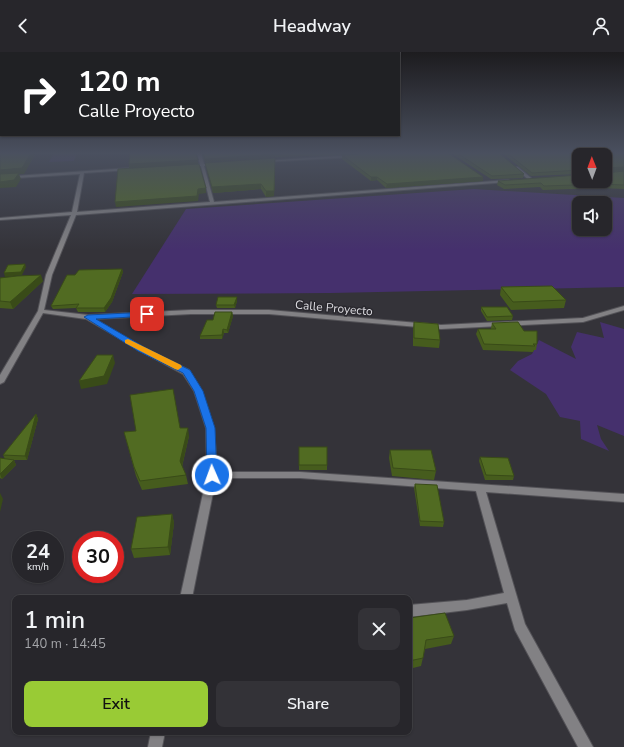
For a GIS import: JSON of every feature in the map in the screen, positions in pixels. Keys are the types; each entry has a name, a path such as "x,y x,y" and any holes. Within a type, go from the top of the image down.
{"street":[{"path":"0,382 41,310 49,275 74,214 80,185"},
{"path":"207,185 212,203"},
{"path":"0,220 445,185"},
{"path":"42,276 49,275"},
{"name":"Calle Proyecto","path":"41,310 88,317 191,312 269,312 441,327 583,320 624,308"},
{"path":"88,317 141,349 186,372 198,391 210,428 212,475 187,595"},
{"path":"212,475 300,475 624,498"},
{"path":"480,488 519,626 586,747"},
{"path":"412,610 467,604 511,597"},
{"path":"155,747 157,735"}],"shaded area":[{"path":"474,189 591,196 572,196 572,236 612,236 612,197 624,198 624,287 331,293 132,294 186,209"},
{"path":"600,322 624,329 624,436 597,425 601,439 609,451 581,439 580,421 560,417 546,394 510,370 518,361 532,354 539,340 576,359 571,347 577,332 604,338"}],"building":[{"path":"117,185 205,185 206,188 198,189 197,196 115,202"},
{"path":"212,185 238,185 212,187"},
{"path":"262,185 274,185 274,191 266,191"},
{"path":"25,264 21,272 4,273 8,265"},
{"path":"122,269 111,298 104,308 76,308 79,304 51,306 67,275 75,275 79,270"},
{"path":"41,275 10,302 0,301 0,278"},
{"path":"552,286 566,300 513,302 501,287"},
{"path":"218,297 237,297 234,305 216,305"},
{"path":"481,307 507,307 513,316 487,317"},
{"path":"215,312 232,312 227,330 223,329 222,335 200,336 207,320 213,320"},
{"path":"414,322 438,324 440,340 414,338"},
{"path":"518,322 524,331 537,331 537,344 533,344 535,346 484,344 478,329 496,329 492,323"},
{"path":"97,355 113,355 104,376 79,381"},
{"path":"173,389 180,428 188,428 180,461 186,475 140,481 134,467 124,432 136,431 130,395"},
{"path":"36,414 25,456 3,455"},
{"path":"299,447 327,447 327,465 299,465"},
{"path":"390,450 431,450 436,471 393,468"},
{"path":"480,457 508,458 514,476 486,475"},
{"path":"0,458 14,460 0,474"},
{"path":"415,484 437,485 444,522 420,521"},
{"path":"172,514 168,547 131,549 137,517"},
{"path":"445,613 454,636 426,640 423,658 412,660 412,618"}],"slow traffic":[{"path":"128,342 178,367"}],"route":[{"path":"147,314 88,317 106,330 186,372 198,391 210,428 212,475"}]}
